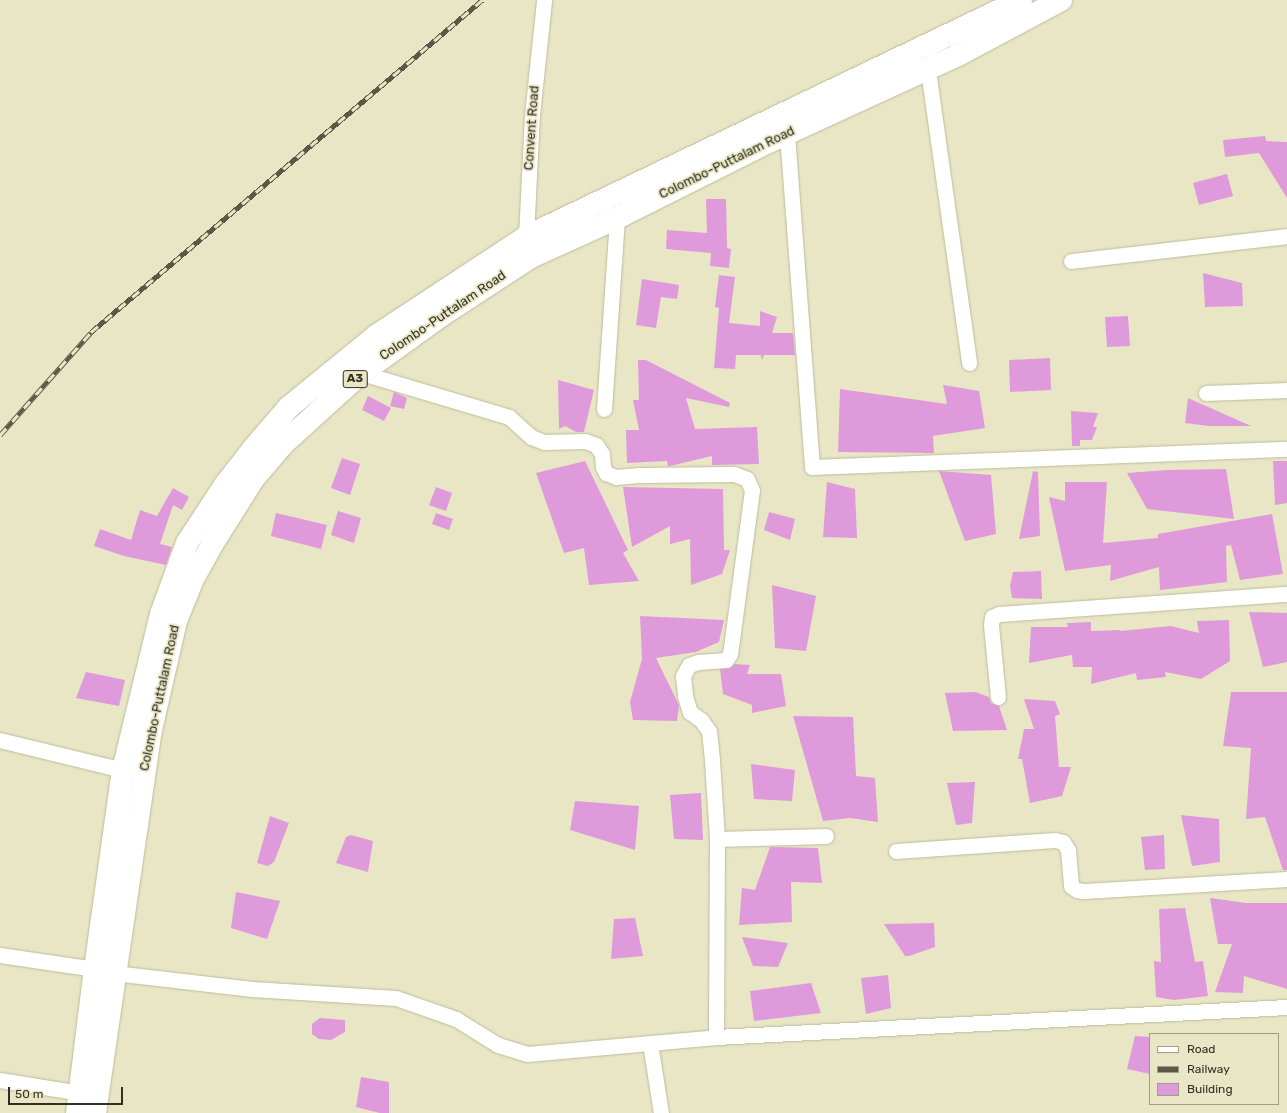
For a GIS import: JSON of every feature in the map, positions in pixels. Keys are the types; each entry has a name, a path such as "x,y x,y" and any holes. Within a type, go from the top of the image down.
{"highway":[{"name":"Colombo-Puttalam Road","path":"94,1113 104,971 123,770 161,614 187,543 225,485 289,407 376,336 412,312 529,247 1021,0"},
{"name":"Colombo-Puttalam Road","path":"78,1103 151,730 176,621 193,579 213,542 254,478 284,443 360,374 442,315 529,247 617,218 786,134 928,70 1061,0"}],"street":[{"name":"Convent Road","path":"529,247 532,115 544,0"},
{"path":"928,70 969,363"},
{"path":"786,134 812,467 1287,449"},
{"path":"604,409 617,218"},
{"path":"1071,261 1287,236"},
{"path":"340,365 360,374 509,417 531,437 544,442 585,441 596,445 602,454 603,467 606,473 616,477 639,475 734,474 747,479 752,490 730,654 726,660 698,662 689,665 684,676 685,696 690,712 701,720 709,731 717,839 716,1037"},
{"path":"1206,393 1287,390"},
{"path":"998,697 992,617 999,614 1287,594"},
{"path":"0,740 123,770"},
{"path":"717,839 826,836"},
{"path":"896,851 1055,840 1063,842 1068,850 1071,886 1077,890 1084,891 1287,878"},
{"path":"0,955 104,971 252,989 396,998 456,1019 498,1045 527,1054 716,1037 1287,1007"},
{"path":"650,1043 661,1113"},
{"path":"0,1080 78,1103"}],"building":[{"path":"1265,136 1266,141 1287,142 1287,198 1259,153 1225,157 1223,140"},
{"path":"1227,174 1233,196 1199,205 1193,183"},
{"path":"706,199 726,199 727,248 731,249 729,268 710,266 711,253 666,249 667,230 707,233"},
{"path":"1203,273 1242,283 1243,306 1205,307"},
{"path":"719,275 735,277 729,323 760,326 760,311 777,317 772,333 793,333 795,355 764,355 762,360 761,355 736,355 735,369 714,368 719,308 715,307"},
{"path":"642,279 679,285 677,299 661,297 656,328 636,325"},
{"path":"1128,316 1130,346 1107,347 1105,317"},
{"path":"1050,358 1051,390 1010,392 1009,360"},
{"path":"638,360 646,360 730,403 729,407 686,398 695,429 757,427 759,464 712,465 712,456 670,466 668,466 667,461 627,463 626,430 639,430 633,400 639,400"},
{"path":"558,380 594,390 584,432 576,432 565,426 559,429"},
{"path":"943,385 979,391 985,428 933,436 934,453 838,452 840,389 947,404"},
{"path":"394,392 407,398 404,409 390,406"},
{"path":"368,396 391,408 384,421 362,410"},
{"path":"1188,398 1251,426 1209,426 1185,423"},
{"path":"1071,411 1098,413 1093,427 1097,427 1092,440 1080,440 1080,446 1072,446"},
{"path":"342,458 360,464 350,495 331,488"},
{"path":"585,461 628,550 623,553 639,581 589,585 584,548 564,553 536,473"},
{"path":"1273,461 1287,461 1287,503 1275,505"},
{"path":"1226,469 1234,519 1147,509 1127,473 1167,470"},
{"path":"939,471 991,475 996,534 965,541"},
{"path":"1033,471 1038,472 1040,536 1019,539"},
{"path":"827,482 855,489 857,538 823,537"},
{"path":"1065,482 1107,482 1103,543 1158,538 1158,534 1272,514 1283,574 1240,580 1231,545 1226,546 1227,582 1160,590 1159,567 1110,581 1111,565 1065,571 1049,497 1065,501"},
{"path":"436,487 452,493 446,511 429,505"},
{"path":"623,487 723,489 724,550 730,550 722,574 691,585 690,539 670,544 670,526 632,547"},
{"path":"173,488 189,497 182,510 173,505 160,544 172,547 166,565 124,556 94,546 100,529 131,540 140,510 157,516"},
{"path":"338,511 361,518 354,543 331,535"},
{"path":"769,512 795,519 790,540 764,530"},
{"path":"276,513 327,525 321,549 271,536"},
{"path":"436,513 453,519 449,530 432,524"},
{"path":"1041,571 1042,599 1012,598 1010,586 1013,572"},
{"path":"772,585 816,596 806,651 775,648"},
{"path":"1249,612 1287,613 1287,662 1263,667"},
{"path":"640,616 724,620 719,642 696,652 656,658 679,706 677,721 633,720 630,702 642,659"},
{"path":"1229,620 1230,661 1201,679 1165,672 1166,677 1137,680 1136,673 1091,684 1092,667 1073,667 1072,655 1029,663 1031,627 1068,627 1067,623 1091,622 1091,631 1120,631 1171,626 1199,633 1197,621"},
{"path":"734,664 750,665 747,674 781,674 786,706 752,713 752,705 723,694 720,669 730,668"},
{"path":"86,672 125,680 119,706 76,698"},
{"path":"975,692 989,697 991,703 999,706 1007,730 953,731 945,693"},
{"path":"1231,692 1287,692 1287,870 1283,870 1265,817 1246,819 1251,748 1223,746"},
{"path":"1024,699 1055,701 1060,714 1055,716 1059,767 1071,767 1062,796 1030,803 1022,759 1018,759 1024,729 1034,729"},
{"path":"793,716 853,717 856,776 875,778 878,822 850,818 823,821"},
{"path":"751,764 795,770 792,801 754,799"},
{"path":"975,782 972,823 956,825 947,783"},
{"path":"701,793 703,840 674,839 670,795"},
{"path":"575,801 639,806 635,850 570,830"},
{"path":"1181,815 1219,819 1220,862 1192,866"},
{"path":"270,816 289,823 274,862 268,866 257,863"},
{"path":"351,835 373,841 368,872 336,863 346,837"},
{"path":"1164,835 1165,869 1145,870 1141,837"},
{"path":"770,847 818,848 822,883 791,882 792,922 739,925 742,888 755,890"},
{"path":"236,892 280,901 267,939 231,928"},
{"path":"1210,898 1246,903 1287,903 1287,989 1244,976 1243,993 1215,992 1232,944 1218,944"},
{"path":"1185,908 1195,962 1203,961 1208,996 1174,1000 1156,997 1154,961 1161,962 1159,909"},
{"path":"635,918 643,956 611,959 614,919"},
{"path":"934,923 935,947 909,956 905,956 884,924"},
{"path":"742,937 788,943 778,967 753,966"},
{"path":"888,975 891,1008 866,1014 861,978"},
{"path":"811,983 821,1013 754,1021 750,991"},
{"path":"320,1018 345,1020 345,1032 331,1040 319,1039 312,1034 312,1024"},
{"path":"1135,1036 1149,1037 1149,1074 1127,1069"},
{"path":"361,1077 389,1082 389,1113 380,1113 356,1107"}],"railway":[{"path":"0,435 91,332 482,0"}]}
